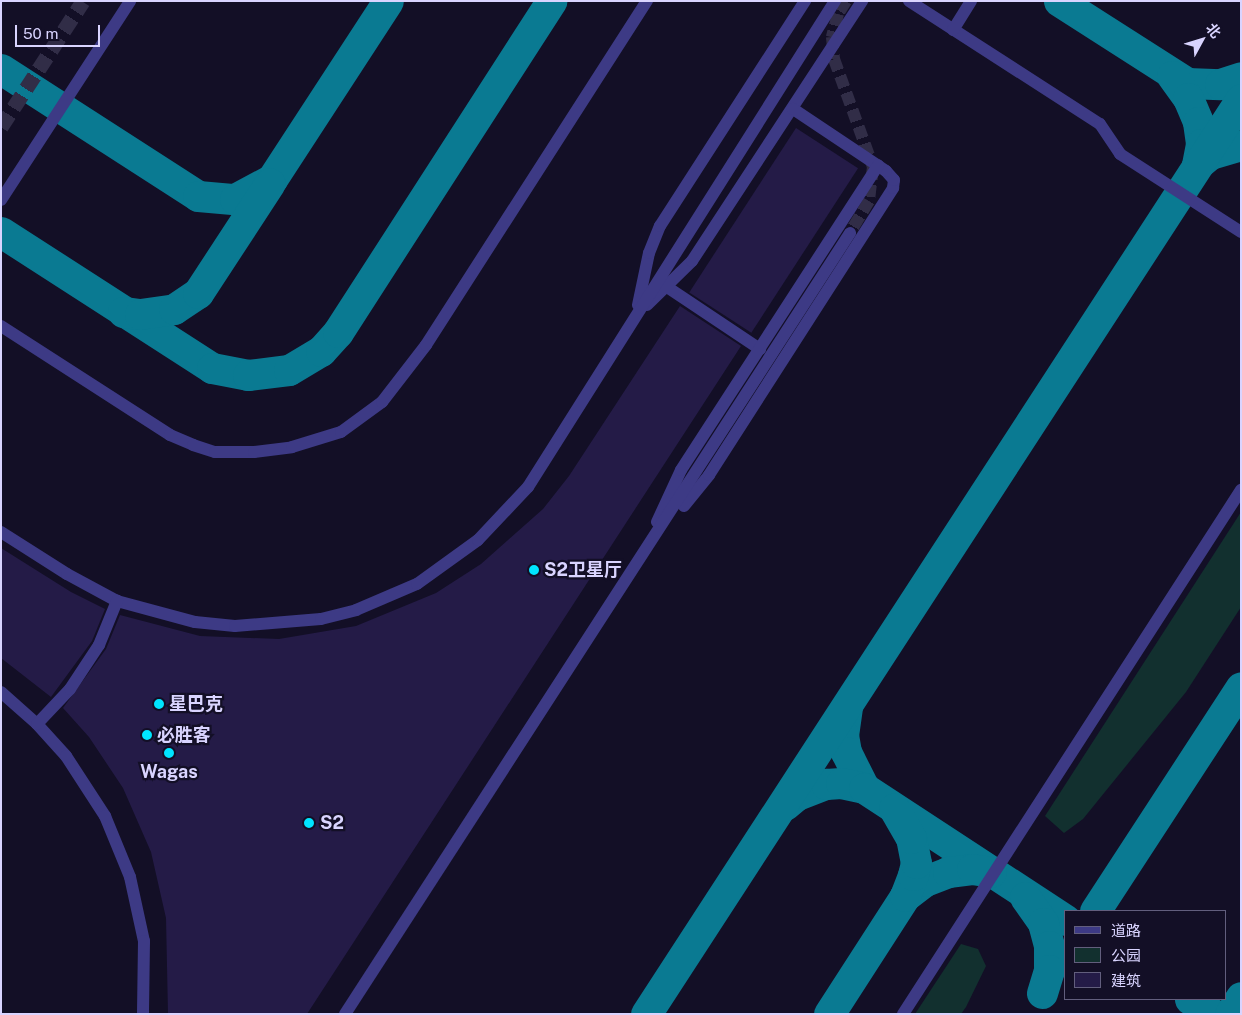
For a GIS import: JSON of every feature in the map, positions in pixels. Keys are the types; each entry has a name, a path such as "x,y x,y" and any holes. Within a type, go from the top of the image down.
{"lane":[{"path":"1,200 130,1"},
{"path":"1,326 170,435 215,452 254,452 292,447 341,432 382,402 426,345 647,1"},
{"path":"636,314 654,237 805,1"},
{"path":"1,532 66,574 117,601 195,622 235,626 281,624 356,610 417,584 478,540 528,487 835,1"},
{"path":"636,314 667,287 692,261 862,1"},
{"path":"909,1 1100,124 1120,154 1241,232"},
{"path":"953,30 971,1"},
{"path":"639,563 708,475 889,197 894,180 878,165 793,109"},
{"path":"639,563 681,470 878,165"},
{"path":"345,1014 639,563 850,233"},
{"path":"667,287 760,349"},
{"path":"903,1014 1241,490"},
{"path":"37,724 80,674 99,645 117,601"},
{"path":"1,692 37,724 66,756 105,816 130,877 144,941 143,1014"}],"green space":[{"path":"1241,512 1241,607 1186,692 1083,819 1064,833 1045,816"},
{"path":"961,944 978,949 986,966 966,1007 961,1014 915,1014"}],"building":[{"path":"796,128 858,168 751,333 689,292"},
{"name":"S2卫星厅","path":"680,306 741,346 307,1014 168,1014 166,918 151,852 123,788 89,737 63,708 106,649 120,615 200,636 279,639 356,626 436,593 481,564 543,509 569,476"},
{"path":"1,548 71,592 105,609 92,641 51,697 1,658"}],"taxiway":[{"path":"1,69 198,196 235,199 272,179 388,1"},
{"path":"1,232 212,368 248,375 289,370 321,351 338,332 551,1"},
{"path":"1059,1 1187,83 1220,84 1241,77"},
{"path":"1172,76 1188,98 1198,122 1201,144 1197,165 1210,154 1241,145"},
{"path":"646,1014 1241,99"},
{"path":"123,312 140,314 174,309 198,293 270,183"},
{"path":"1096,910 1241,687"},
{"path":"847,707 843,735 846,752 864,788"},
{"path":"785,805 797,795 826,784 841,783 864,788 1064,919"},
{"path":"829,1014 905,896 913,875 916,863 911,838 894,809"},
{"path":"905,896 925,881 948,872 972,869 991,872"},
{"path":"1025,897 1043,923 1049,946 1049,970 1042,993"},
{"path":"1230,1014 1241,997"},
{"path":"1192,1000 1213,1014"}],"tunnel":[{"path":"1,127 83,1"},
{"path":"846,1 838,14 832,37 834,59 873,167 869,201 850,233"}],"place":[{"name":"S2卫星厅","path":"534,570"},
{"name":"星巴克","path":"159,704"},
{"name":"必胜客","path":"147,735"},
{"name":"Wagas","path":"169,753"},
{"name":"S2","path":"309,823"}]}
